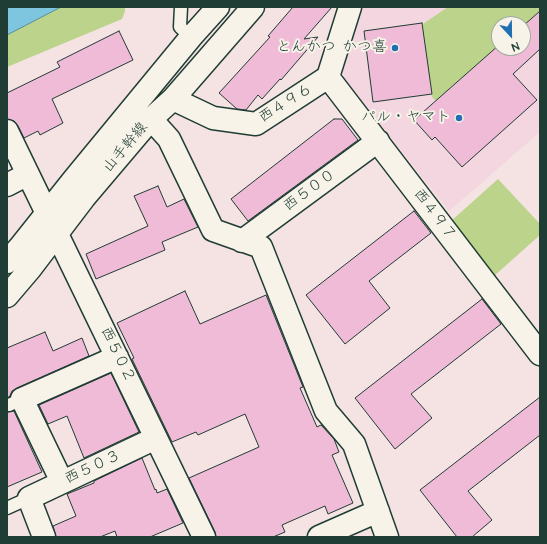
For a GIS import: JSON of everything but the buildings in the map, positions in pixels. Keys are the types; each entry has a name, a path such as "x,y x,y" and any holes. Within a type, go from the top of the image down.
{"street":[{"name":"山手幹線","path":"7,262 191,36 218,7"},
{"name":"山手幹線","path":"7,296 30,270 84,198 151,119 173,99 253,7"},
{"name":"西４９６","path":"173,99 213,118 256,124 328,77 350,7"},
{"name":"西４９７","path":"328,77 540,354"},
{"path":"151,119 169,139 213,230 261,247 326,411 354,444 387,537"},
{"name":"西５０２","path":"7,131 118,357 204,537"},
{"name":"西５００","path":"242,241 378,141"},
{"path":"7,185 28,174"},
{"path":"62,482 15,402 118,357"},
{"name":"西５０３","path":"30,498 156,438"},
{"path":"30,498 44,537"},
{"path":"319,537 378,511"}],"lane":[{"path":"181,7 180,28 191,36"},
{"path":"7,508 30,498"}],"shaded area":[{"path":"362,7 540,7 540,132 449,211 344,79 342,63 347,57"}],"green space":[{"path":"7,7 125,7 125,11 122,19 7,67"},
{"path":"448,7 540,7 540,11 531,19 531,16 491,16 491,52 436,101 432,97 422,26"},
{"path":"498,179 540,224 540,235 494,276 450,222"}],"water":[{"path":"7,7 61,7 7,35"}],"place":[{"name":"とんかつ かつ喜","path":"395,48"},
{"name":"パル・ヤマト","path":"459,118"}]}
